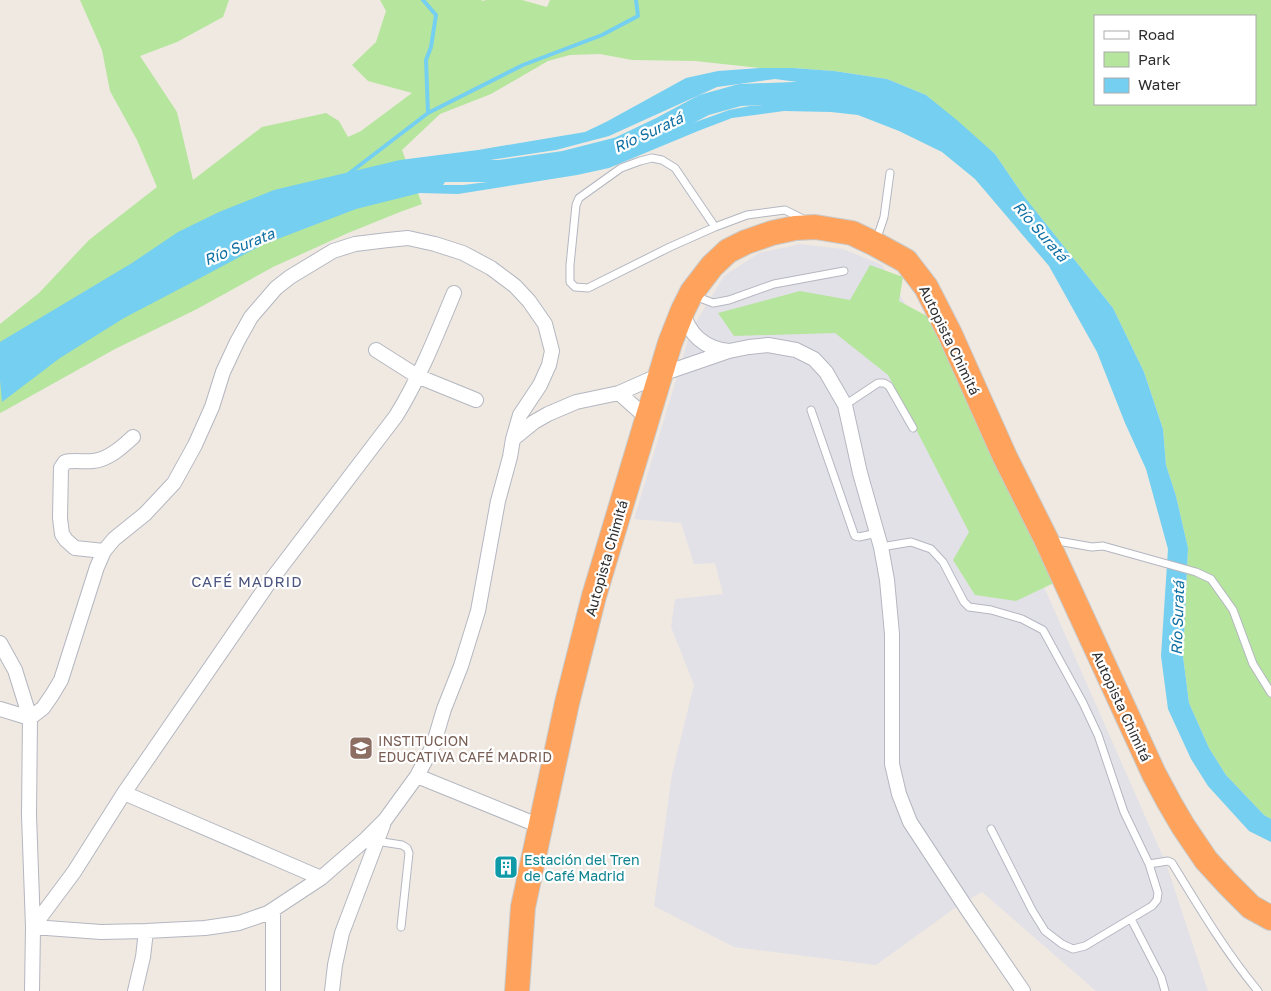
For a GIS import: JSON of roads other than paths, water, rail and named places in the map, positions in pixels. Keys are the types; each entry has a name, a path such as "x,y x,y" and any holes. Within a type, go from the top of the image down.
{"highway":[{"name":"Autopista Chimitá","path":"517,991 523,907 567,703 594,596 670,343 688,301 712,266 728,251 746,242 772,233 796,228 815,227 852,233 906,261 926,287 950,334 1005,457 1046,539 1154,774 1183,826 1206,860 1251,907 1271,918"}],"street":[{"path":"30,718 43,708 61,680 97,567 104,551 114,539 145,514 174,483 195,445 212,407 223,372 251,317 276,288 290,277 333,251 355,244 408,238 463,253 491,268 515,286 530,301 545,324 552,351 549,365 540,385 520,415 498,501 478,611 461,666 444,709 433,746 417,776 372,840 342,933 332,991"},
{"path":"33,927 74,872 124,793 268,584 395,418 407,398 454,293"},
{"path":"688,301 688,325 697,338 712,348 729,351"},
{"path":"513,439 534,422 576,402 619,392 662,374 729,351 768,346 796,350 814,359 826,372 846,405 860,473 881,547 892,634 892,764 899,794 910,822 1023,991"},
{"path":"376,350 417,376 476,400"},
{"path":"619,392 647,418"},
{"path":"104,551 75,548 62,534 60,518 61,468 65,462 72,460 83,462 95,461 106,457 133,437"},
{"path":"0,643 15,670 30,718 29,816 33,927 32,991"},
{"path":"0,709 30,718"},
{"path":"417,776 540,826"},
{"path":"124,793 321,878"},
{"path":"33,927 101,932 205,928 239,923 273,910 321,878 372,840"},
{"path":"272,991 273,910"},
{"path":"135,991 143,957 146,931"}],"lane":[{"path":"715,227 675,168 662,160 652,158 621,168 579,198 576,205 570,282 575,287 588,288 670,247 715,227 747,216 785,210 801,217 815,227"},
{"path":"875,244 884,217 890,173"},
{"path":"688,301 700,298 713,303 729,300 774,284 844,271"},
{"path":"846,405 878,384 884,383 889,386 913,428"},
{"path":"811,410 855,536 859,537 877,533"},
{"path":"1046,539 1092,547 1103,546 1196,572 1211,579 1233,610 1254,664 1271,693"},
{"path":"881,547 911,542 931,548 942,562 964,602 969,607 991,610 1022,619 1043,630 1083,703 1098,735 1124,812 1150,864 1158,893 1157,900 1152,906 1085,946 1073,949 1062,944 1045,931 990,829"},
{"path":"372,840 402,845 407,848 409,853 401,926"},
{"path":"1150,864 1168,861 1172,864 1218,938 1241,971 1258,991"},
{"path":"1131,919 1161,977 1165,991"}],"water":[{"name":"Río Surata","path":"793,68 834,71 887,79 926,95 995,154 1023,195 1113,308 1144,372 1163,429 1166,465 1176,496 1188,548 1183,656 1189,703 1209,748 1226,775 1264,815 1271,819 1271,842 1249,831 1208,786 1191,759 1168,709 1161,656 1168,549 1146,469 1125,423 1097,352 1049,266 975,179 942,152 899,131 858,115 831,112 784,111 732,118 609,168 458,194 420,193 356,209 262,245 124,318 60,358 2,402 0,342 132,263 178,232 219,212 274,190 400,160 478,150 585,132 686,78 718,71","holes":["775,79 828,86 862,94 914,117 880,111 844,101 750,106 729,110 682,127 644,147 600,163 543,175 463,185 443,185 454,168 490,160 556,150 609,136 717,87"]}],"waterway":[{"path":"423,0 436,15 431,47 426,60 428,113"},
{"path":"347,175 428,113 523,65 602,35 638,16 636,0"},
{"name":"Río Suratá","path":"422,176 436,171 500,171 564,162 619,148 704,105 740,95 819,92 909,113 930,125"}],"place":[{"name":"INSTITUCION EDUCATIVA CAFÉ MADRID","path":"361,748"},
{"name":"Estación del Tren de Café Madrid","path":"506,867"}],"district":[{"name":"CAFÉ MADRID","path":"247,581"}]}
